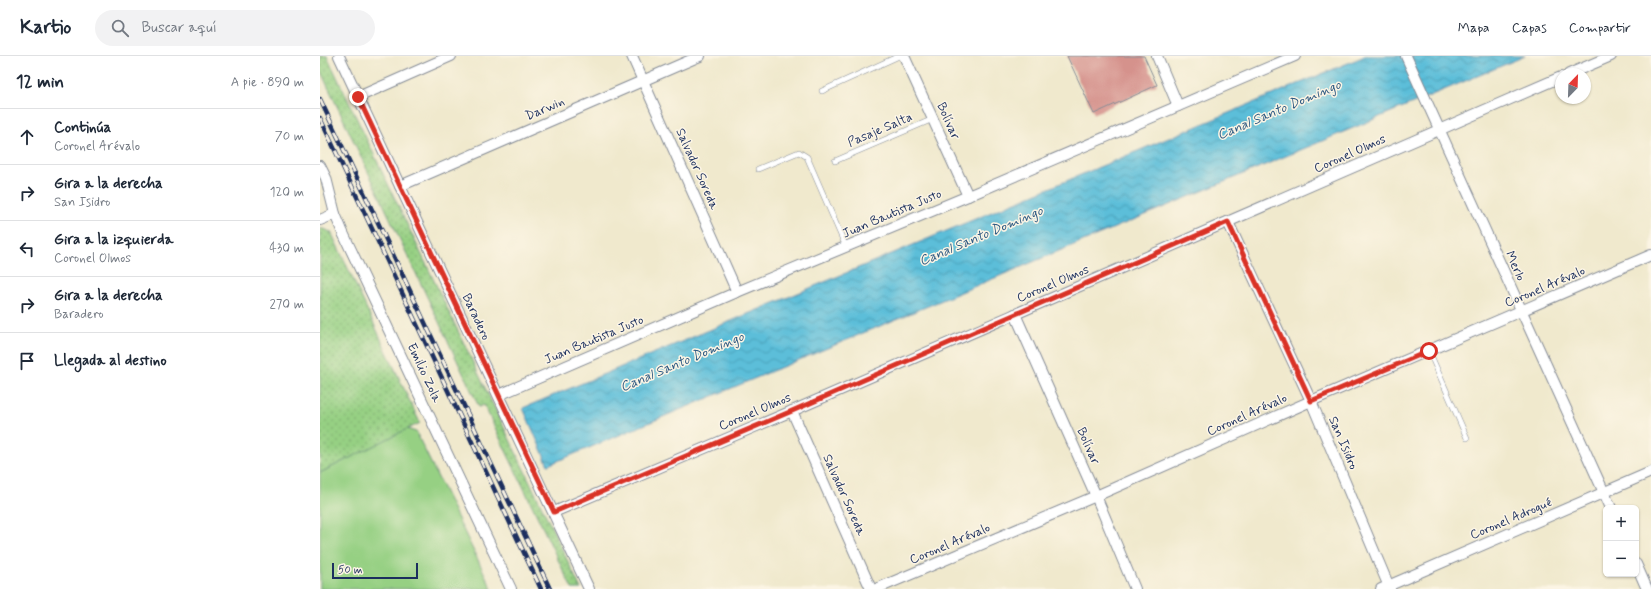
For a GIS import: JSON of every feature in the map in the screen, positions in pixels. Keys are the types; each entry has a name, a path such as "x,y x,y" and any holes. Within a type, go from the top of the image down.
{"street":[{"name":"Baradero","path":"339,56 590,589"},
{"path":"358,97 451,56"},
{"name":"Salvador Soreda","path":"632,56 737,292"},
{"name":"Darwin","path":"400,186 700,56"},
{"name":"Bolívar","path":"904,56 968,196"},
{"path":"1157,56 1178,106"},
{"name":"Juan Bautista Justo","path":"499,395 737,292 968,196 1295,56"},
{"name":"Merlo","path":"1406,56 1610,505"},
{"path":"1583,68 1611,56"},
{"name":"Coronel Olmos","path":"554,512 792,411 1555,80"},
{"name":"Emilio Zola","path":"320,166 330,192 335,214 512,589"},
{"path":"320,220 335,214"},
{"name":"San Isidro","path":"1228,222 1311,401 1387,588"},
{"name":"Coronel Arévalo","path":"876,589 1096,496 1311,401 1522,312 1651,255"},
{"name":"Bolívar","path":"1015,314 1096,496 1135,589"},
{"name":"Salvador Soreda","path":"792,411 871,589"},
{"name":"Coronel Adrogué","path":"1387,588 1651,472"},
{"path":"1639,571 1647,589"}],"lane":[{"path":"822,91 898,56"},
{"name":"Pasaje Salta","path":"835,161 933,119"},
{"path":"758,169 799,152 804,154 807,157 846,247"},
{"path":"1429,351 1467,438"}],"green space":[{"path":"320,56 327,56 581,589 572,589 484,405 479,407 320,70"},
{"path":"320,228 331,232 420,423 320,473"},
{"path":"407,429 416,432 492,589 320,589 320,473"}],"water":[{"name":"Canal Santo Domingo","path":"1365,56 1525,56 548,465 523,408"}],"building":[{"path":"1067,56 1144,56 1157,85 1094,114"}],"railway":[{"path":"320,99 550,589"},
{"path":"320,118 541,589"}],"route":[{"path":"358,97 554,512 792,411 1228,222 1311,401 1429,351"}]}
